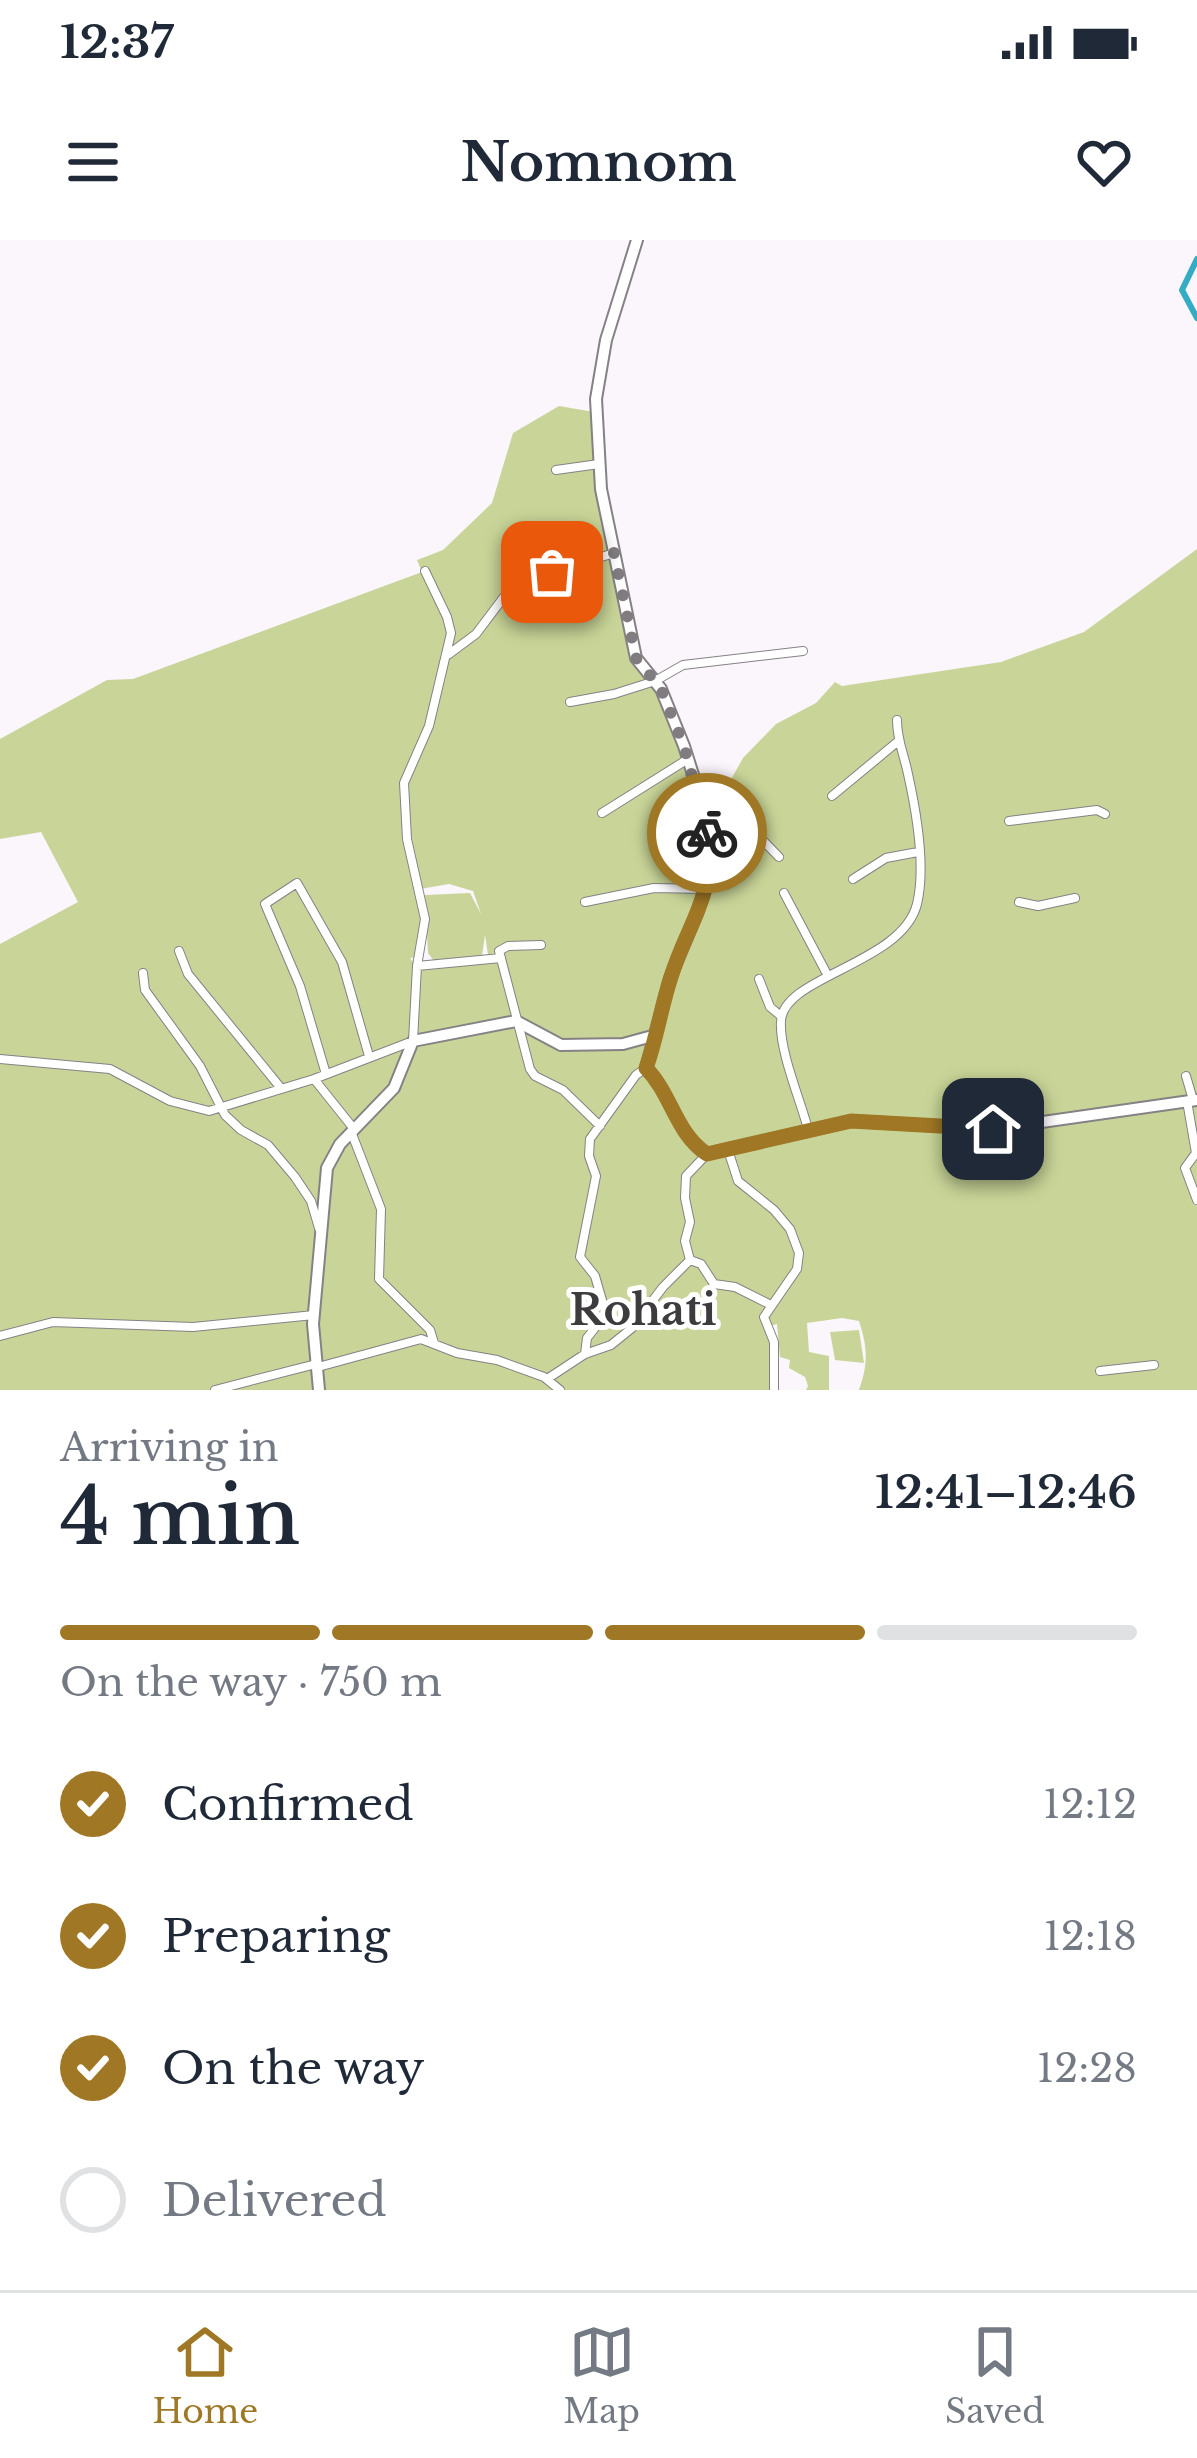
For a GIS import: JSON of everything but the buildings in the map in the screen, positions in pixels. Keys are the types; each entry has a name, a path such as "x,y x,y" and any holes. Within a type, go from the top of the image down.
{"street":[{"path":"637,240 619,290 600,374 596,399 599,464 636,658 655,681 688,759 712,864"},
{"path":"556,470 599,464"},
{"path":"448,654 476,634 513,585 614,553"},
{"path":"319,1390 314,1315 327,1168 333,1152 394,1088 413,1041 424,906 407,839 404,783 429,726 448,654 449,622 425,572"},
{"path":"570,702 655,681 683,665 803,651"},
{"path":"808,1129 781,1016 791,1000 901,932 917,903 918,852 909,779 897,742 898,720"},
{"path":"832,796 897,742"},
{"path":"602,813 688,759"},
{"path":"585,1354 586,1338 606,1314 595,1276 580,1257 596,1173 589,1147 646,1068 670,978 706,889 726,809 779,857"},
{"path":"1009,821 1097,810 1105,814"},
{"path":"853,879 886,858 918,852"},
{"path":"326,1074 300,986 265,904 297,884 342,962 369,1056"},
{"path":"586,902 654,888 706,889"},
{"path":"784,893 828,976"},
{"path":"1019,902 1038,906 1075,898"},
{"path":"541,945 500,949 532,1073 563,1090 600,1126"},
{"path":"179,952 188,974 280,1087"},
{"path":"417,966 501,958"},
{"path":"143,974 145,990 200,1066 230,1122 268,1145 295,1177 311,1201 321,1235"},
{"path":"759,980 770,1006 781,1016"},
{"path":"0,1059 110,1069 170,1102 209,1111 314,1079 413,1041 516,1022 561,1045 623,1044 656,1035"},
{"path":"646,1068 667,1093 688,1138 707,1154"},
{"path":"1186,1076 1196,1153 1184,1168 1197,1200"},
{"path":"314,1079 354,1132 381,1209 379,1280 430,1330 434,1343"},
{"path":"690,1260 685,1241 690,1222 686,1176 707,1154 851,1121 993,1129 1192,1100"},
{"path":"728,1149 738,1181 774,1210 790,1229 799,1252 799,1264 764,1317 774,1342 774,1390"},
{"path":"547,1379 585,1354 603,1349 640,1321 663,1287 690,1260"},
{"path":"690,1260 701,1264 714,1284 736,1287 771,1305"},
{"path":"0,1336 53,1322 193,1327 314,1315"},
{"path":"215,1390 415,1340 497,1360 547,1379 560,1390"},
{"path":"1100,1371 1154,1365"}],"green space":[{"path":"559,406 594,412 599,489 632,651 638,670 662,693 713,859 729,783 743,758 776,724 816,703 835,682 842,686 1001,662 1084,632 1197,549 1197,1390 859,1390 864,1340 859,1321 842,1318 807,1323 809,1352 829,1356 829,1390 806,1390 805,1377 789,1368 790,1360 780,1357 777,1324 770,1326 775,1390 0,1390 0,944 78,902 41,832 0,839 0,739 107,680 133,679 422,572 417,560 443,550 492,503 513,433","holes":["449,884 473,891 481,914 470,893 425,895 428,953 434,961 482,956 485,935 489,961 417,967 410,958 418,957 423,944 420,889"]},
{"path":"859,1330 864,1363 835,1360 830,1332"}],"waterway":[{"path":"1197,259 1182,290 1197,318"}],"way so far":[{"path":"552,572 614,553 636,658 661,689 684,746 707,833"}],"district":[{"name":"Rohati","path":"643,1310"}],"route":[{"path":"707,833 712,864 670,978 646,1068 663,1086 692,1142 707,1154 851,1121 993,1129"}]}
